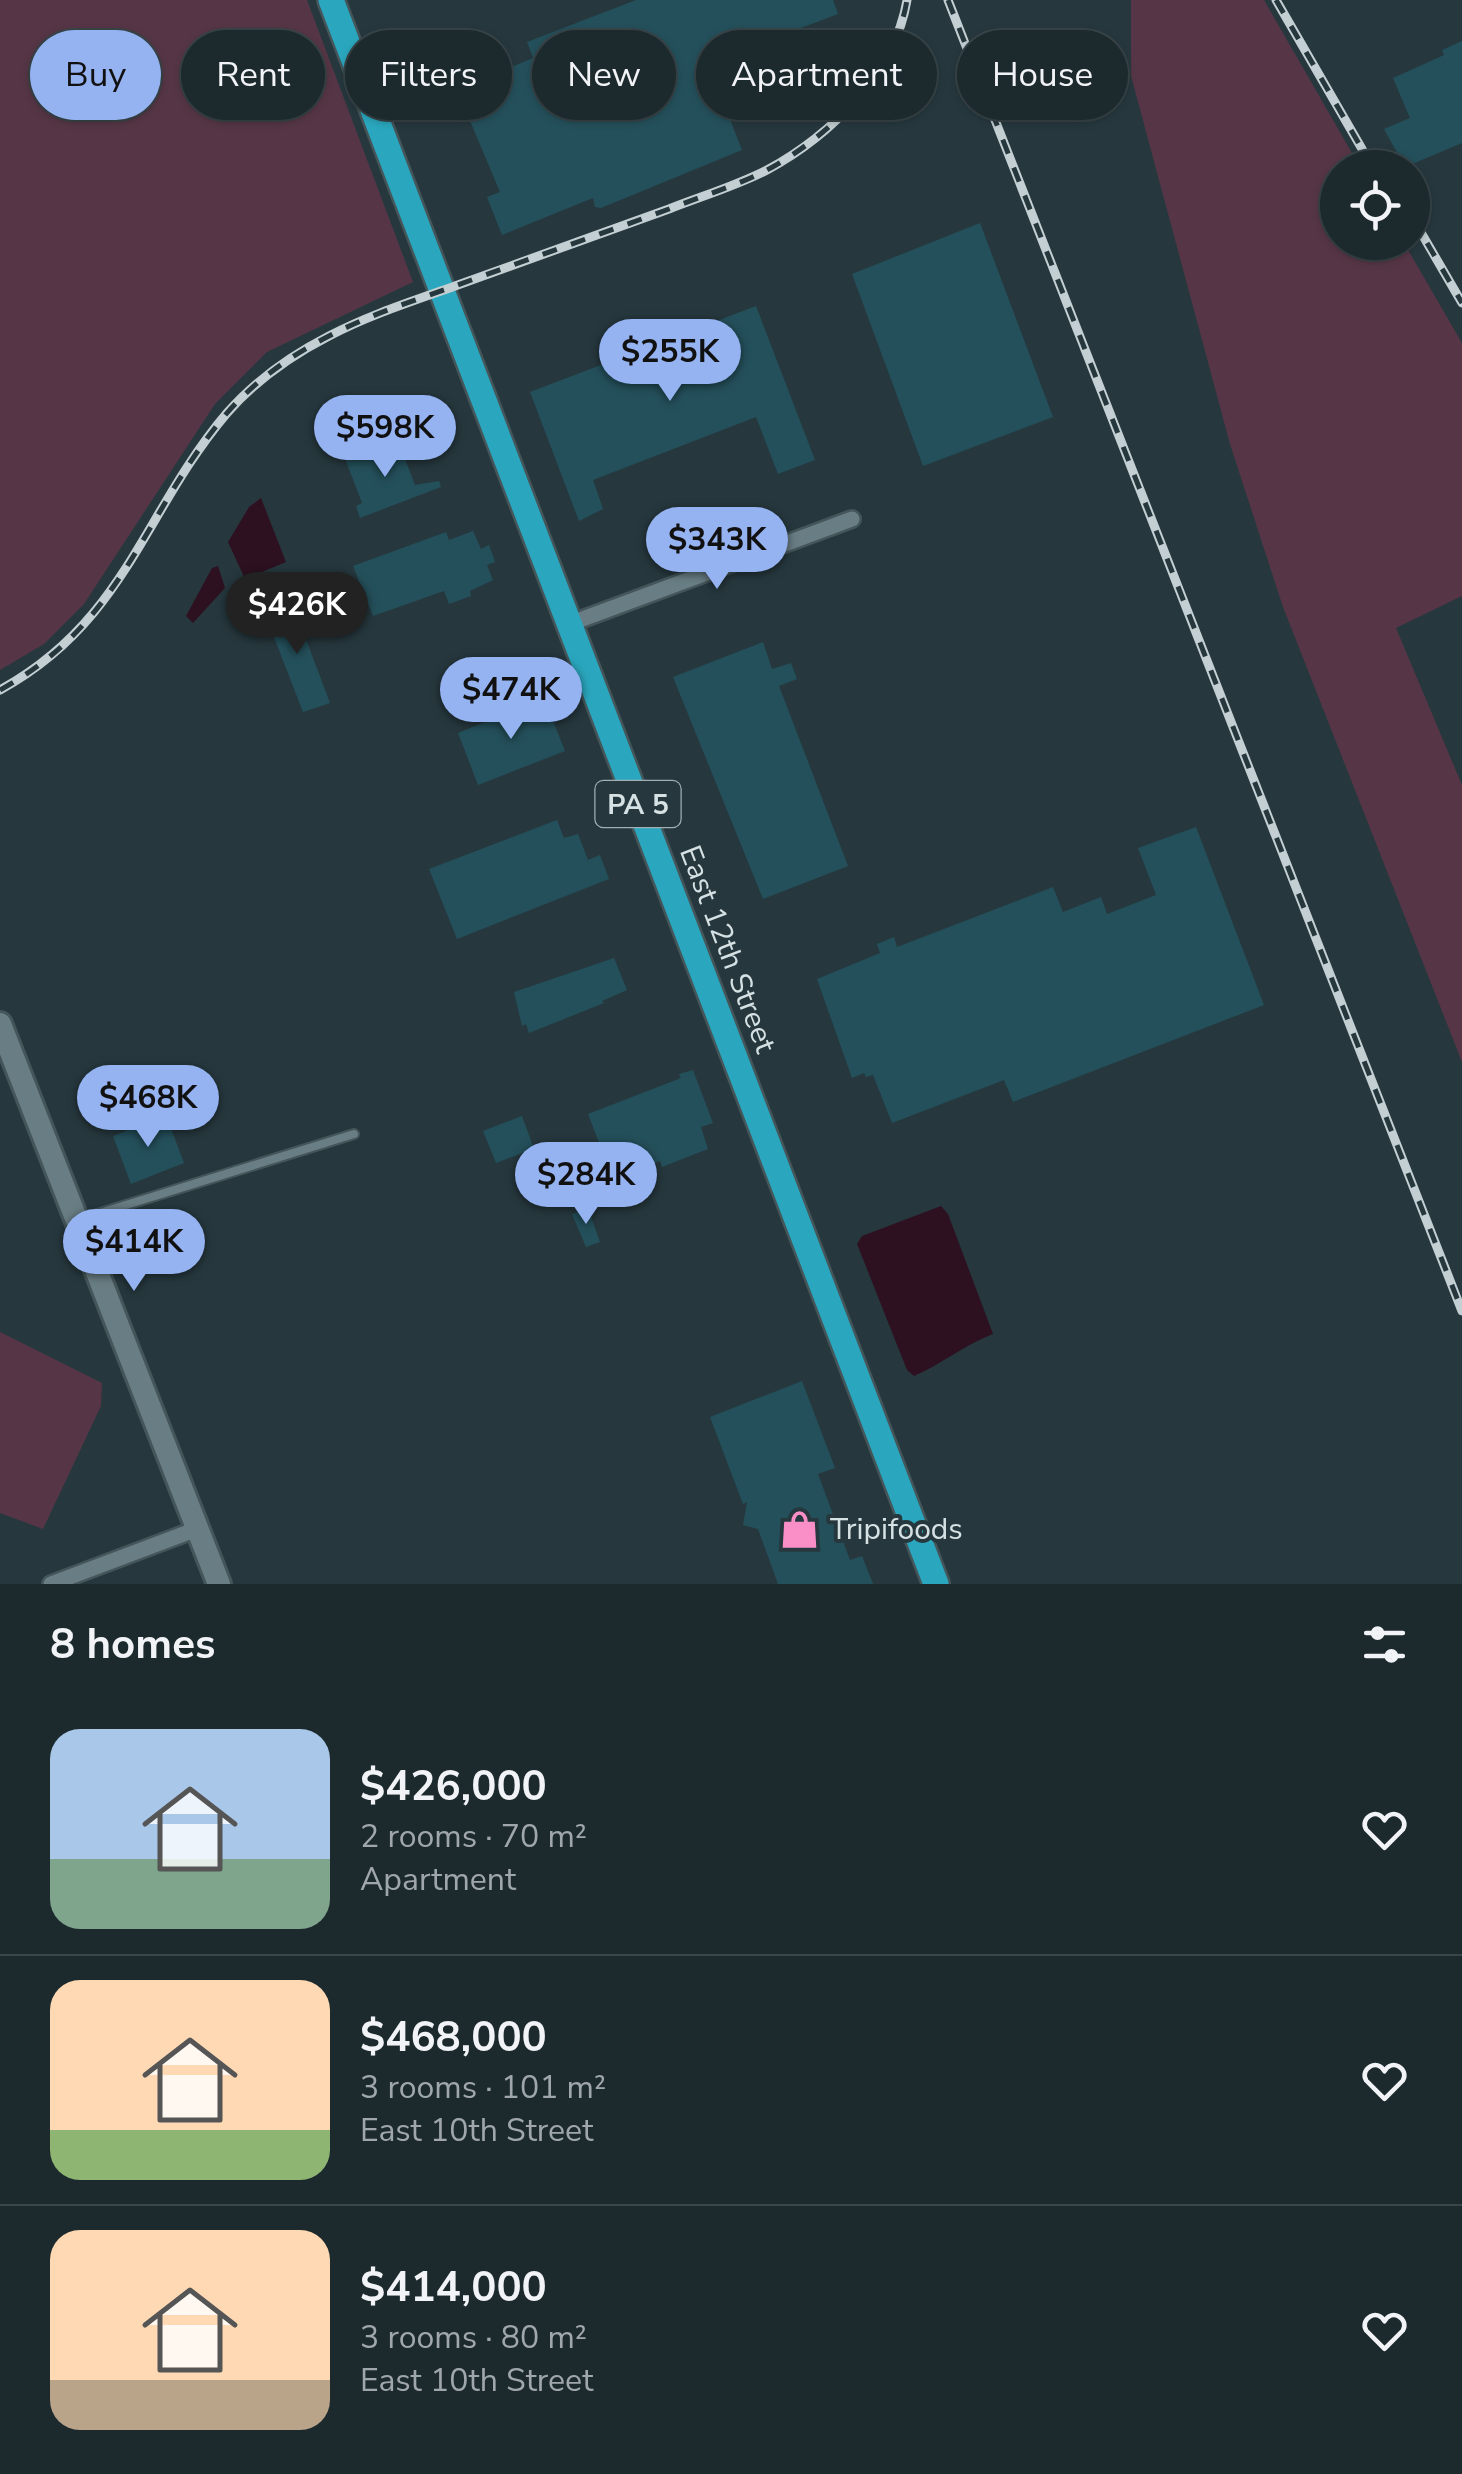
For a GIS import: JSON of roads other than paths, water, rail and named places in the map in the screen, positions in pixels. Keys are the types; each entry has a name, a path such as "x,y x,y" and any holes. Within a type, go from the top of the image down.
{"main road":[{"name":"East 12th Street","path":"331,0 936,1584"}],"street":[{"path":"569,624 852,519"},
{"path":"0,1024 219,1584"},
{"path":"50,1584 197,1529"}],"lane":[{"path":"77,1220 354,1134"}],"railway":[{"path":"0,690 77,632 129,563 198,450 238,401 274,370 344,328 375,315 719,191 791,156 836,121 874,77 889,53 907,0"},
{"path":"948,0 1462,1311"},
{"path":"1276,0 1363,150"},
{"path":"1430,248 1462,303"}],"place":[{"name":"Tripifoods","path":"800,1529"}]}
